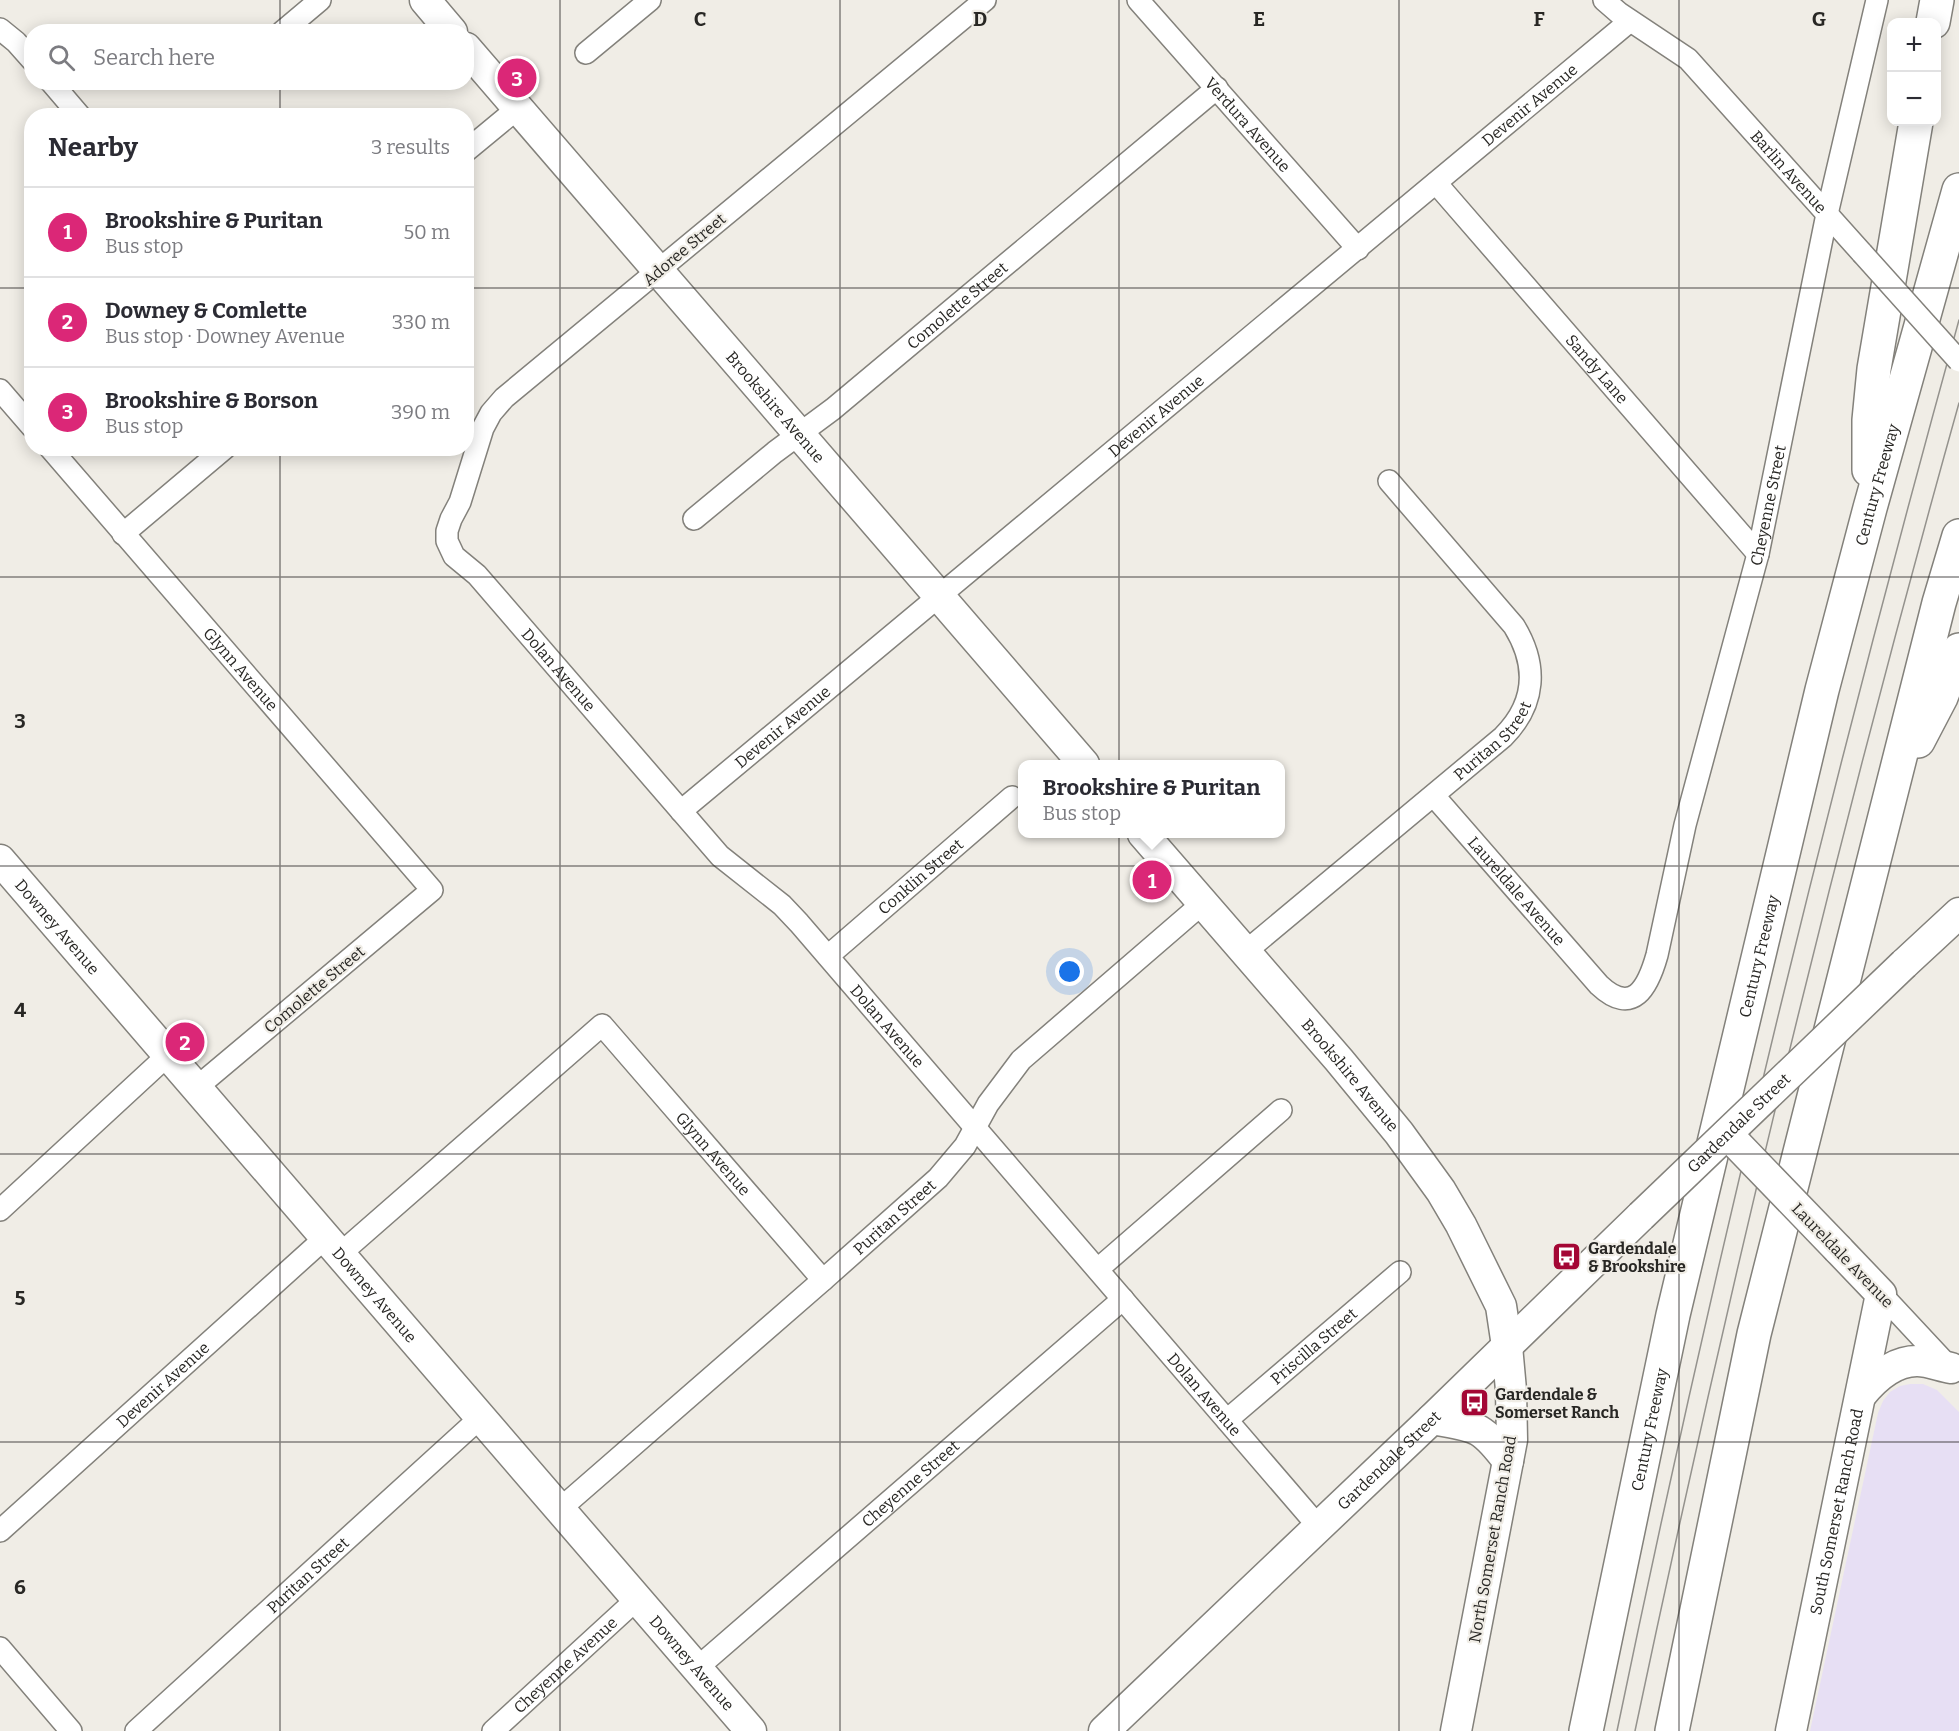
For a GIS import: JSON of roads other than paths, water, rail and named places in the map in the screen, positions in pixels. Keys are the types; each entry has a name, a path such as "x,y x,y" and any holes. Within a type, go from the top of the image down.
{"highway":[{"path":"1934,18 1937,0"},
{"path":"1870,508 1869,420 1875,369 1915,126"},
{"name":"Century Freeway","path":"1586,1731 1673,1315 1822,690 1870,508 1959,190"},
{"path":"1672,1731 1754,1334 1939,603 1959,536"},
{"path":"1894,788 1941,697 1959,650"}],"street":[{"path":"292,24 320,0"},
{"path":"425,0 445,24"},
{"path":"586,53 650,0"},
{"name":"Adoree Street","path":"447,541 448,525 460,501 483,428 491,412 504,398 985,0"},
{"name":"Verdura Avenue","path":"1138,0 1358,249"},
{"name":"Barlin Avenue","path":"1604,0 1630,21 1688,59 1959,361"},
{"name":"Cheyenne Street","path":"1633,999 1648,981 1658,955 1685,825 1758,554 1827,214 1877,0"},
{"name":"Devenir Avenue","path":"681,811 1630,21"},
{"path":"0,28 24,51"},
{"name":"Brookshire Avenue","path":"474,57 1080,760"},
{"name":"Comolette Street","path":"694,519 832,409 1217,88"},
{"path":"58,90 73,108"},
{"path":"474,144 518,108"},
{"name":"Sandy Lane","path":"1436,183 1758,554"},
{"path":"0,390 24,418"},
{"name":"Glynn Avenue","path":"57,456 432,890"},
{"path":"123,534 216,456"},
{"name":"Puritan Street","path":"1245,952 1503,737 1520,716 1528,698 1531,669 1526,646 1514,626 1389,481"},
{"name":"Dolan Avenue","path":"447,541 454,556 477,575 720,856 782,905 828,956 1318,1526"},
{"name":"Laureldale Avenue","path":"1434,796 1595,981 1615,997 1633,999"},
{"name":"Conklin Street","path":"828,956 1012,797"},
{"name":"Brookshire Avenue","path":"1146,838 1376,1103 1441,1191 1461,1225 1501,1306 1507,1346"},
{"name":"Downey Avenue","path":"4,874 168,1055 751,1731"},
{"name":"Comolette Street","path":"196,1088 432,890"},
{"name":"Puritan Street","path":"560,1509 938,1178 965,1146 988,1104 1021,1060 1203,903"},
{"name":"Gardendale Street","path":"1104,1731 1904,964 1958,916"},
{"name":"Devenir Avenue","path":"0,1532 332,1246 602,1025"},
{"name":"Glynn Avenue","path":"602,1025 823,1280"},
{"path":"0,1210 168,1055"},
{"path":"1098,1269 1281,1110"},
{"name":"Laureldale Avenue","path":"1727,1134 1955,1372"},
{"name":"Priscilla Street","path":"1227,1420 1400,1272"},
{"name":"South Somerset Ranch Road","path":"1791,1731 1881,1294"},
{"name":"Cheyenne Street","path":"698,1668 1124,1299"},
{"name":"North Somerset Ranch Road","path":"1456,1731 1508,1461 1512,1430 1507,1346"},
{"path":"1861,1395 1881,1375 1906,1363 1918,1361 1955,1372"},
{"name":"Puritan Street","path":"136,1731 481,1417"},
{"path":"1432,1419 1472,1426 1482,1431 1508,1461"},
{"name":"Cheyenne Avenue","path":"494,1731 637,1599"},
{"path":"0,1648 70,1731"}],"tram line":[{"path":"1617,1731 1694,1376 1776,1023 1865,671 1959,320"},
{"path":"1635,1731 1708,1397 1786,1064 1870,733 1959,403"}],"place":[{"name":"Brookshire & Borson","path":"517,78"},
{"name":"Brookshire & Puritan","path":"1152,880"},
{"name":"Downey & Comlette","path":"185,1042"},
{"name":"Gardendale & Brookshire","path":"1567,1257"},
{"name":"Gardendale & Somerset Ranch","path":"1474,1403"}]}
